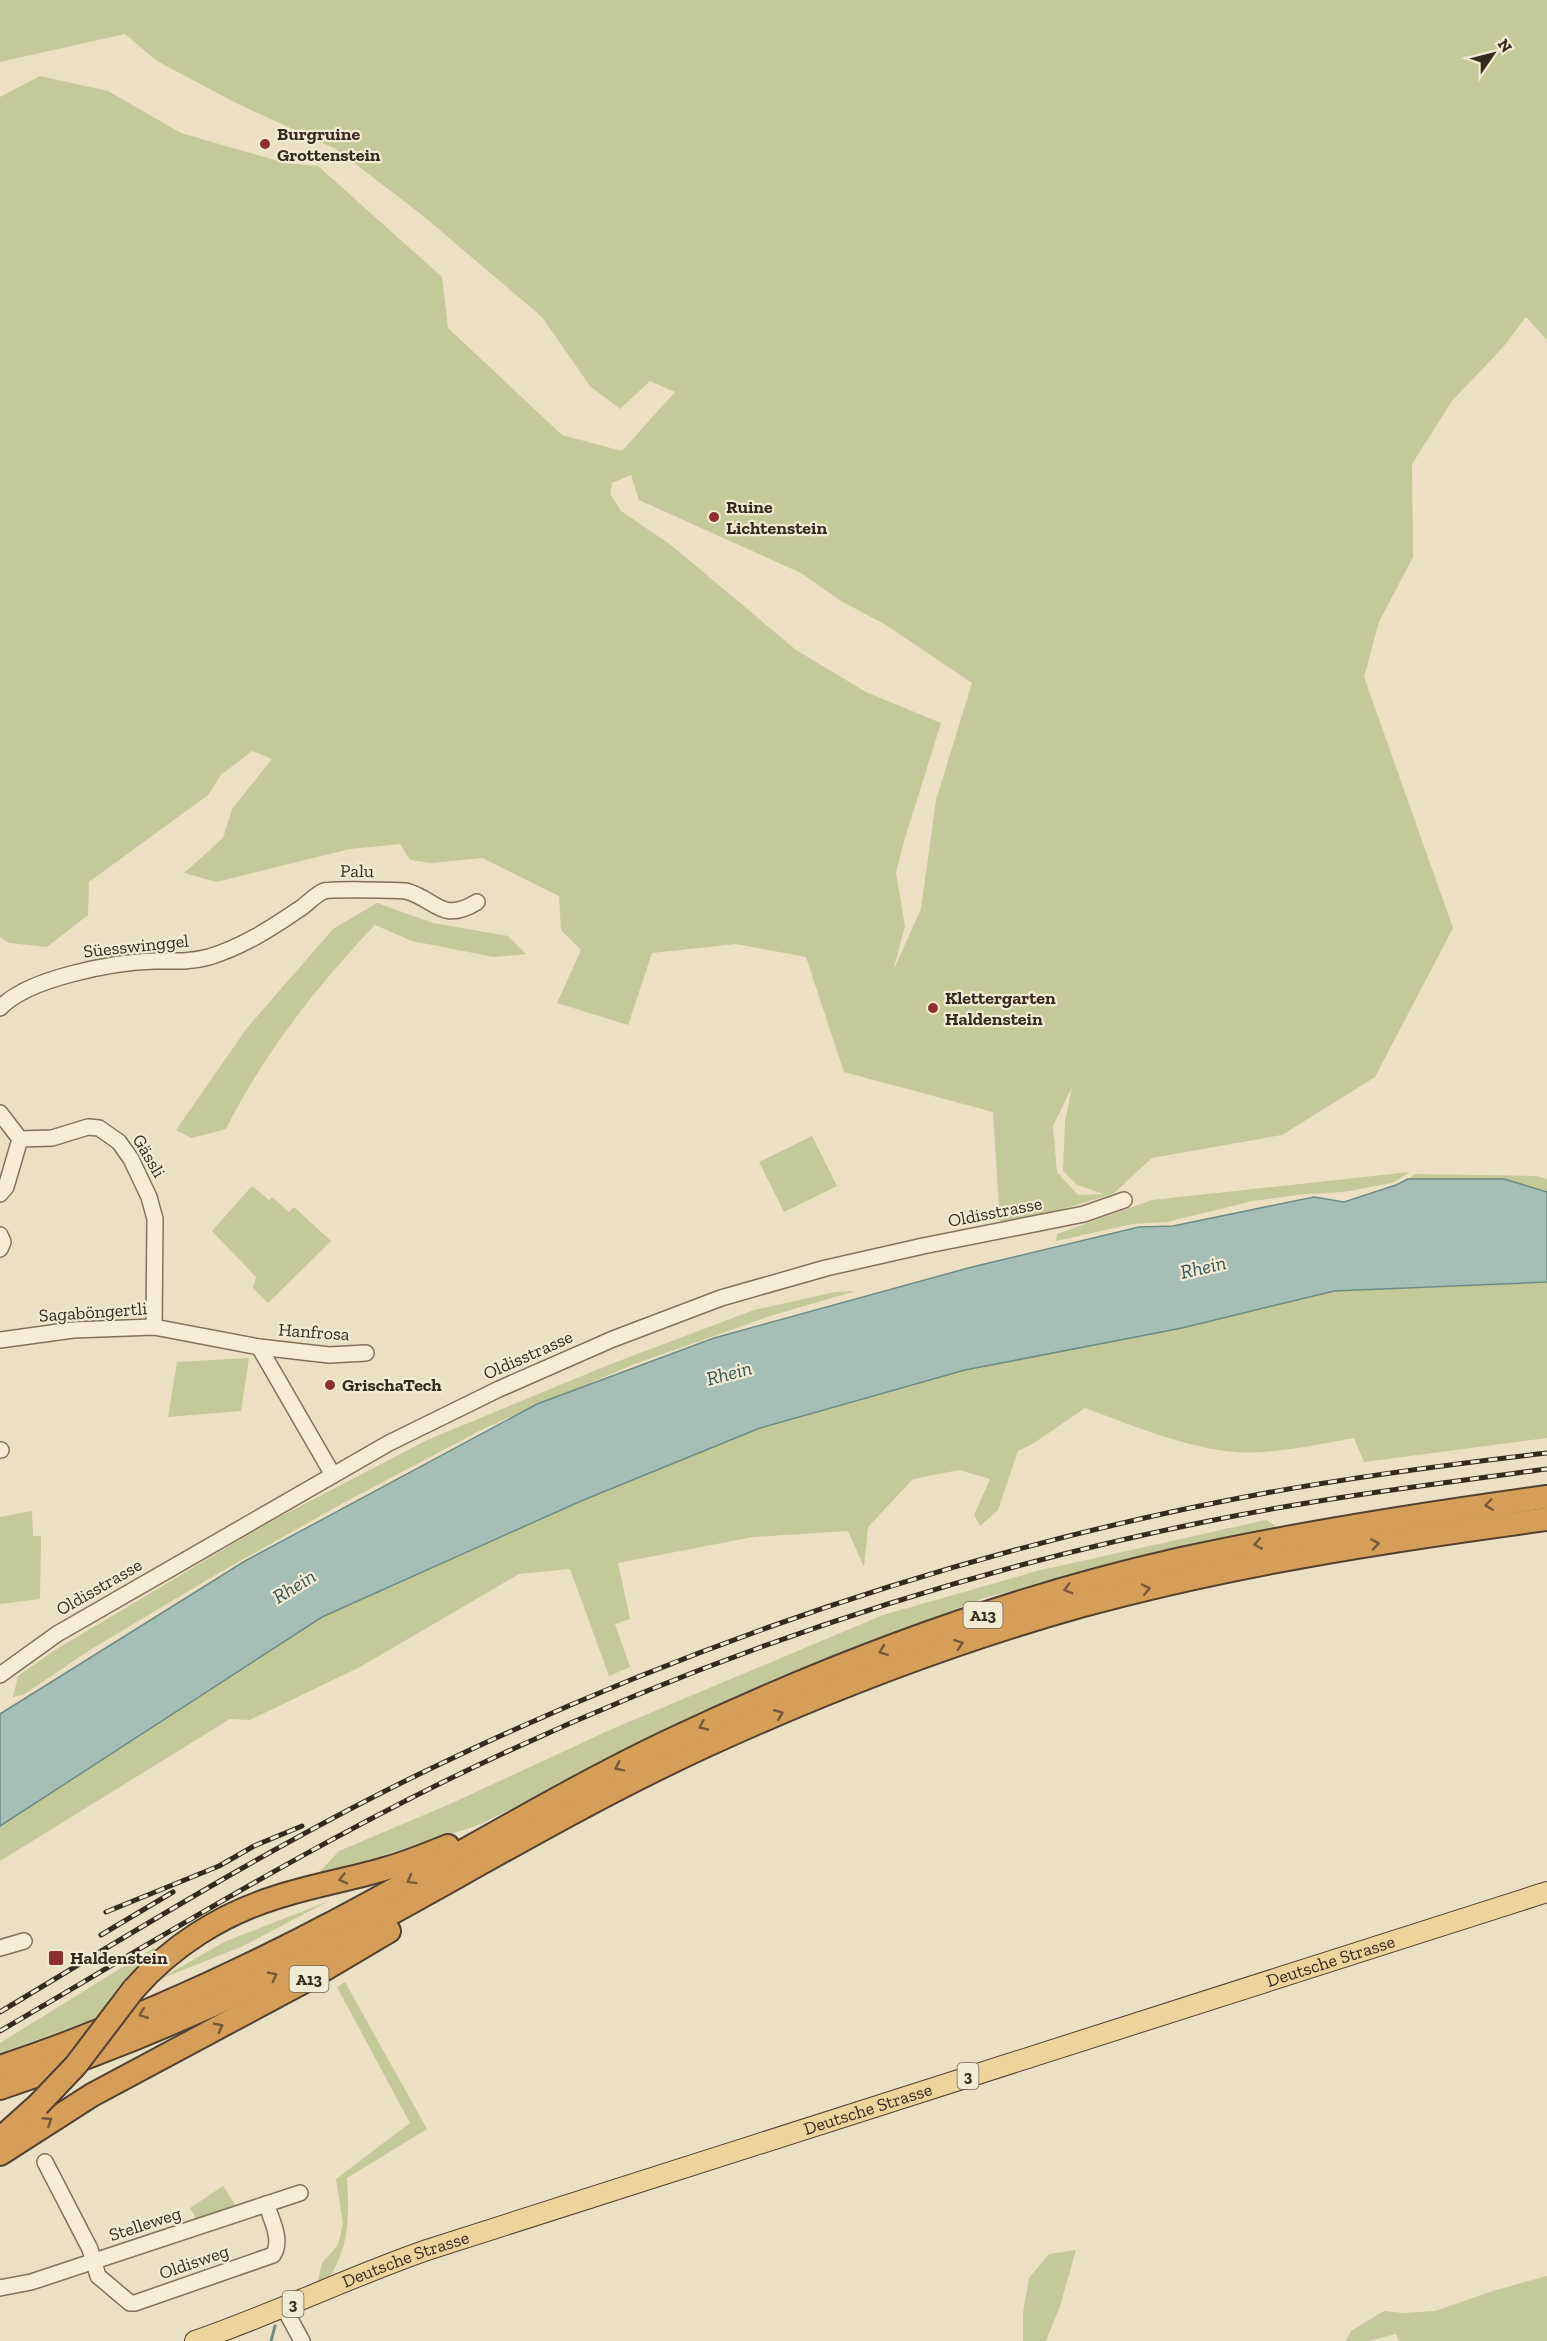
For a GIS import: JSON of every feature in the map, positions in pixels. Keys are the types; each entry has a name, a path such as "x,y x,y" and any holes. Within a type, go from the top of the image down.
{"highway":[{"name":"A13","path":"0,2067 83,2038 210,1985 339,1920 573,1790 665,1743 824,1672 989,1613 1175,1561 1315,1533 1547,1497"},
{"name":"A13","path":"0,2088 98,2054 262,1981 352,1935 611,1792 705,1746 826,1695 969,1641 1077,1607 1318,1552 1547,1519"},
{"name":"A13","path":"0,2139 76,2065 148,1973 181,1946 234,1914 276,1897 407,1862 448,1846 513,1813 573,1790"},
{"name":"A13","path":"0,2154 92,2095 257,2008 540,1842 611,1792"}],"main road":[{"name":"Deutsche Strasse","path":"195,2341 428,2250 1547,1892"}],"street":[{"name":"Palu","path":"246,943 301,909 324,891 406,891 417,895 436,908 451,911 467,908 477,902"},
{"name":"Süesswinggel","path":"0,1008 8,999 34,987 84,970 154,961 182,962 207,957 246,943"},
{"path":"0,1113 20,1139 6,1187 0,1194"},
{"name":"Gässli","path":"20,1139 52,1138 88,1127 99,1128 113,1136 131,1159 150,1197 155,1219 154,1327"},
{"name":"Oldisstrasse","path":"0,1675 57,1634 418,1427 616,1338 721,1298 826,1268 1084,1214 1124,1200"},
{"path":"0,1235 3,1242 0,1249"},
{"name":"Sagaböngertli","path":"0,1340 73,1329 154,1327 259,1347"},
{"path":"259,1347 333,1475"},
{"name":"Hanfrosa","path":"259,1347 329,1355 366,1353"},
{"path":"0,1948 24,1941"},
{"path":"45,2162 90,2249 93,2261"},
{"name":"Stelleweg","path":"0,2288 31,2282 300,2193"},
{"name":"Oldisweg","path":"93,2261 98,2276 124,2299 135,2303 145,2300 273,2255 276,2251 277,2240 266,2204"},
{"path":"284,2308 302,2341"}],"green space":[{"path":"0,0 1547,0 1547,340 1526,317 1504,346 1452,401 1412,464 1413,557 1379,622 1364,677 1453,928 1375,1077 1282,1135 1152,1158 1113,1194 1056,1211 1000,1224 993,1112 844,1072 806,957 736,944 652,953 628,1025 557,1003 581,950 561,930 559,896 482,858 432,863 410,860 400,844 350,849 217,882 184,873 223,838 232,809 272,759 252,751 221,775 208,795 89,882 88,915 47,947 9,943 0,937 0,97 40,76 108,91 181,133 285,163 318,166 442,277 448,328 562,435 622,451 675,392 650,381 620,409 590,386 542,317 422,215 336,149 238,104 157,61 125,34 0,62","holes":["631,475 639,500 801,573 841,601 886,625 972,683 936,800 921,909 893,971 905,926 896,873 941,723 866,692 796,650 671,545 621,511 610,494 612,483","1072,1087 1065,1121 1063,1171 1077,1185 1104,1194 1078,1195 1057,1172 1053,1126"]},
{"path":"377,903 433,923 508,936 526,954 494,957 412,941 375,925 293,1021 257,1074 226,1129 191,1138 176,1130 247,1028 333,929"},
{"path":"812,1136 837,1186 784,1212 759,1162"},
{"path":"1410,1172 1392,1183 1344,1192 1305,1194 1253,1201 1167,1222 1133,1224 1056,1241 1057,1234 1152,1200"},
{"path":"1415,1174 1537,1176 1547,1179 1547,1192 1504,1179 1408,1179"},
{"path":"252,1186 269,1200 272,1197 289,1212 294,1207 331,1241 268,1303 253,1288 256,1277 212,1231"},
{"path":"1547,1282 1547,1438 1364,1462 1354,1438 1279,1450 1235,1452 1178,1441 1085,1408 1034,1443 1018,1451 998,1510 980,1526 974,1515 990,1479 959,1470 913,1479 868,1527 864,1567 848,1531 753,1537 618,1563 630,1619 615,1624 630,1667 609,1676 570,1569 519,1574 360,1667 250,1720 230,1719 0,1861 0,1826 322,1617 581,1501 760,1428 965,1370 1182,1328 1334,1291"},
{"path":"856,1291 770,1316 632,1365 487,1427 345,1502 217,1574 90,1650 23,1695 13,1697 18,1676 55,1650 270,1522 427,1440 611,1364 754,1310 835,1292"},
{"path":"249,1358 241,1411 168,1417 177,1362"},
{"path":"32,1511 33,1536 41,1536 40,1599 0,1604 0,1517"},
{"path":"1266,1520 1276,1526 984,1598 791,1672 476,1826 315,1877 339,1851 450,1804 612,1729 883,1615 1037,1571"},
{"path":"329,1901 241,1947 160,1979 224,1942"},
{"path":"155,1947 149,1962 97,2018 0,2053 0,2043"},
{"path":"345,1982 427,2129 347,2178 348,2215 342,2250 329,2278 316,2288 322,2263 338,2245 343,2224 336,2179 410,2123 337,1987"},
{"path":"223,2186 236,2206 197,2220 190,2208"},
{"path":"1076,2250 1060,2306 1046,2341 1023,2341 1023,2313 1029,2278 1049,2254"},
{"path":"1547,2276 1547,2341 1399,2341 1396,2334 1369,2341 1346,2341 1351,2331 1384,2311 1403,2313 1435,2311 1496,2290"}],"water":[{"name":"Rhein","path":"1408,1179 1504,1179 1547,1192 1547,1282 1334,1291 1182,1328 965,1370 760,1428 581,1501 322,1617 0,1826 0,1714 245,1561 537,1404 714,1338 972,1267 1139,1227 1173,1226 1314,1197 1344,1202"}],"waterway":[{"path":"271,2341 275,2326"}],"railway":[{"path":"0,2012 269,1853 380,1794 535,1720 739,1638 947,1569 1052,1540 1159,1515 1336,1481 1547,1453"},
{"path":"0,2031 249,1886 439,1784 589,1715 762,1647 850,1616 938,1589 1028,1563 1118,1541 1293,1505 1547,1469"},
{"path":"106,1912 219,1866 254,1846 302,1826"},
{"path":"101,1935 173,1892"}],"place":[{"name":"Burgruine Grottenstein","path":"265,144"},
{"name":"Ruine Lichtenstein","path":"714,517"},
{"name":"Klettergarten Haldenstein","path":"933,1008"},
{"name":"GrischaTech","path":"330,1385"},
{"name":"Haldenstein","path":"56,1958"}]}
